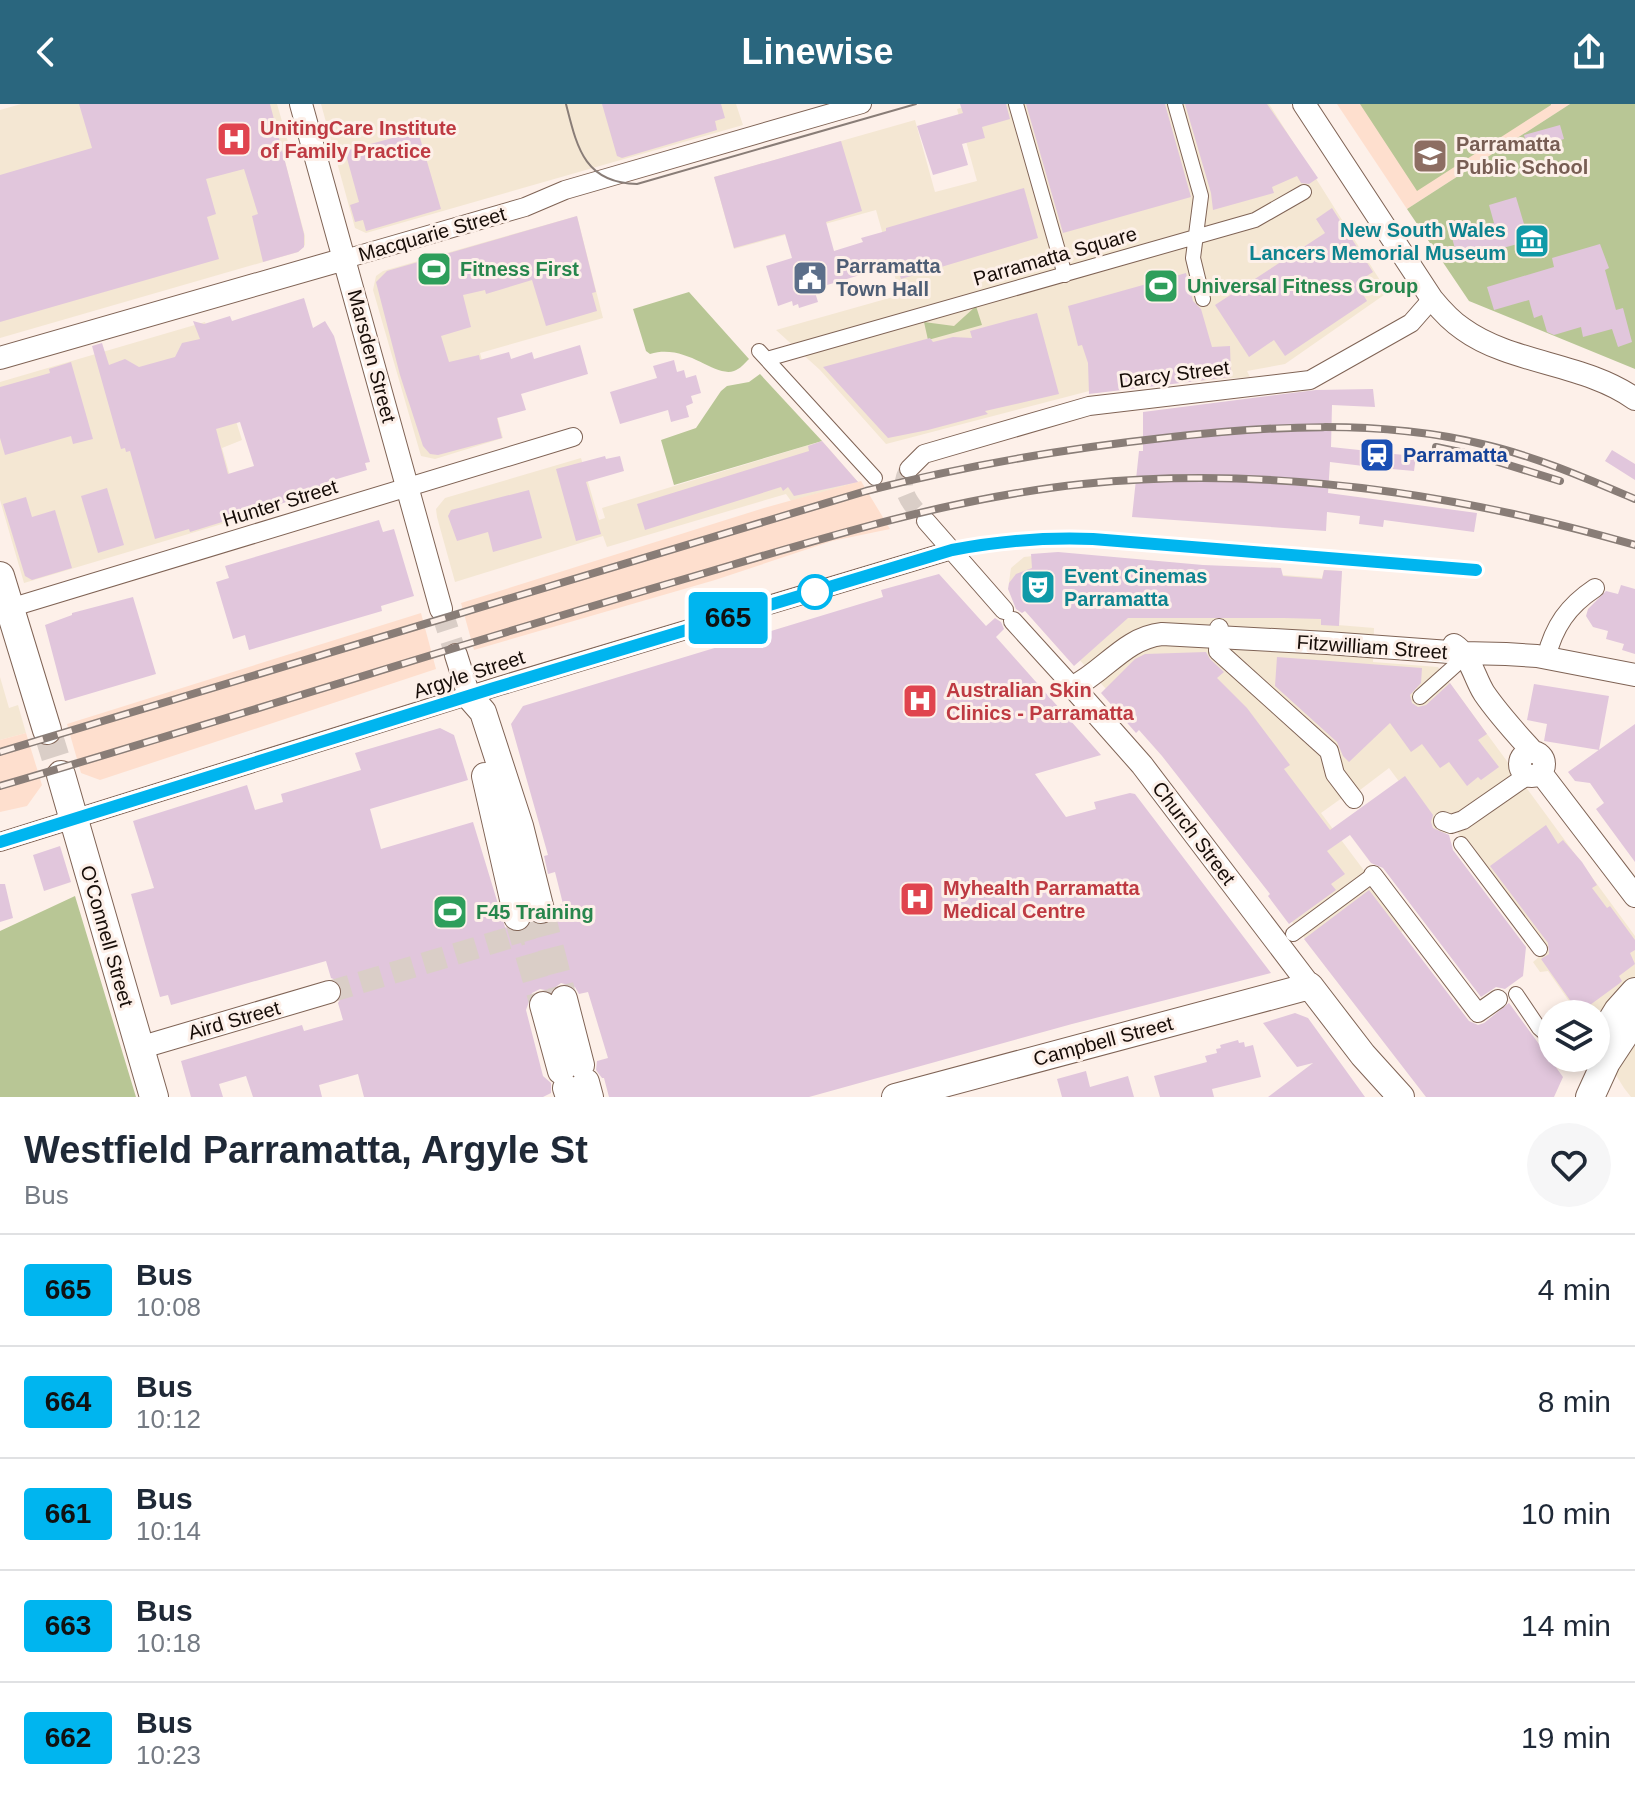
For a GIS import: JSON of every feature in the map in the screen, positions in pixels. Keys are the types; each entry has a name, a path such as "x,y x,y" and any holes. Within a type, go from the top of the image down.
{"main road":[{"path":"0,576 5,609 47,730"},
{"path":"469,696 467,715 529,913"},
{"name":"O'Connell Street","path":"61,775 154,1097"},
{"name":"Church Street","path":"1310,986 1363,1055 1401,1097"},
{"name":"Campbell Street","path":"895,1097 1310,986"},
{"path":"1610,1024 1635,992"},
{"path":"553,1002 576,1083"},
{"path":"1571,1097 1597,1083 1616,1044 1635,1018"},
{"name":"Church Street","path":"1363,1055 1382,1097"}],"street":[{"name":"Marsden Street","path":"301,104 441,609"},
{"name":"Macquarie Street","path":"0,358 525,207 565,190 862,104"},
{"path":"1016,104 1065,275"},
{"path":"1175,104 1201,196 1193,258 1203,299"},
{"path":"1304,104 1432,299 1463,329 1480,339 1619,389 1635,399"},
{"name":"Parramatta Square","path":"875,478 763,355 1065,275 1255,220 1304,192"},
{"name":"Darcy Street","path":"909,469 924,454 1089,406 1310,380 1411,323 1432,299"},
{"name":"Hunter Street","path":"5,609 573,437"},
{"name":"Church Street","path":"926,521 1142,765 1310,986"},
{"name":"Argyle Street","path":"0,842 947,545"},
{"path":"1546,658 1551,638 1563,617 1595,588"},
{"path":"1218,633 1218,651 1349,771"},
{"name":"Fitzwilliam Street","path":"1073,687 1092,678 1139,639 1162,634 1218,633 1459,660 1494,653 1546,658 1635,675"},
{"path":"456,655 469,696"},
{"path":"1420,697 1459,660 1472,691 1635,896"},
{"path":"1329,751 1335,774 1354,799"},
{"path":"1461,844 1540,949"},
{"path":"1293,934 1373,875 1478,1013 1507,996 1538,1027"},
{"name":"Aird Street","path":"139,1048 329,992"}],"shaded area":[{"path":"21,104 277,104 292,156 284,158 305,245 298,252 0,338 0,110"},
{"path":"321,104 736,104 743,125 366,233 355,228"},
{"path":"973,104 1269,104 1383,285 1384,295 1285,364 1247,371 1250,377 1097,389 886,444 820,370 776,330 900,295 876,210 734,249 714,177 915,120 935,192 977,181 957,109"},
{"name":"Parramatta Public School","path":"1337,104 1570,104 1407,209"},
{"path":"577,216 603,318 480,353 503,438 435,459 421,456 373,290 376,276 383,271"},
{"path":"205,322 242,440 222,448 242,518 24,583 0,500 0,382"},
{"path":"822,441 858,482 791,501 786,494 607,547 603,536 455,582 436,509 445,498 581,458 599,520 605,518 602,508"},
{"path":"861,481 890,529 832,541 715,580 474,650 461,603 764,508"},
{"path":"1024,557 1322,578 1324,570 1342,571 1338,625 1374,628 1373,662 1438,667 1635,936 1635,1097 1631,1097 1610,1066 1610,1000 1568,1000 1548,971 1540,972 1533,962 1546,951 1454,828 1440,837 1389,768 1356,793 1353,790 1321,813 1407,928 1336,980 1173,763 1009,582 1011,568"},
{"path":"421,613 436,669 100,780 81,773 67,724"},
{"path":"0,677 9,708 18,705 26,733 0,740"},
{"path":"26,733 42,785 27,806 0,812 0,740"}],"green space":[{"name":"Parramatta Public School","path":"1360,104 1551,104 1551,105 1417,191"},
{"name":"New South Wales Lancers Memorial Museum","path":"1570,104 1635,104 1635,369 1469,301 1407,209"},
{"path":"689,292 749,359 738,369 726,372 688,356 663,352 650,354 646,351 633,309"},
{"path":"976,306 982,325 928,340 924,322 954,326"},
{"path":"760,374 822,441 674,485 661,440 696,428 721,391 727,386 749,382"},
{"path":"75,896 136,1097 0,1097 0,931"}],"building":[{"path":"79,104 270,104 304,234 304,247 298,252 263,262 252,216 258,214 244,169 206,179 216,214 207,217 219,259 0,322 0,175 92,148"},
{"path":"602,104 721,104 725,118 715,121 717,130 622,158 617,156"},
{"path":"960,104 1006,104 1010,119 982,127 985,138 962,144 968,165 933,175 917,126 963,113"},
{"path":"1026,104 1165,104 1191,197 1063,233"},
{"path":"1185,104 1267,104 1318,178 1309,184 1301,183 1297,176 1272,187 1274,193 1213,210 1211,193"},
{"path":"1560,125 1564,139 1528,150 1524,135"},
{"path":"418,131 441,209 366,231 363,220 355,222 350,205 359,202 345,151"},
{"path":"841,141 862,211 826,222 834,251 863,242 861,238 886,231 886,228 1024,188 1038,238 901,279 896,264 814,289 818,302 799,308 798,304 793,306 792,301 778,306 766,266 792,258 785,234 734,248 714,177"},
{"path":"1516,197 1529,241 1458,260 1451,234 1494,223 1489,205"},
{"path":"1332,208 1373,272 1356,283 1367,301 1285,356 1274,340 1249,357 1215,305 1325,233 1316,219"},
{"path":"577,216 596,292 592,293 597,311 546,326 532,280 486,294 485,290 463,295 471,327 441,336 449,362 479,355 480,360 509,352 511,359 532,352 534,359 580,345 588,374 521,394 526,410 497,418 502,438 438,455 430,454 423,446 400,375 376,282 387,271"},
{"path":"1600,244 1609,268 1605,270 1616,310 1623,308 1632,342 1618,347 1612,329 1583,337 1581,327 1554,335 1547,332 1542,315 1534,318 1529,300 1494,310 1487,287 1554,267 1552,258"},
{"path":"1186,273 1193,301 1201,309 1212,347 1230,346 1231,377 1089,394 1088,363 1082,345 1078,346 1068,306"},
{"path":"304,298 313,328 325,321 334,336 370,462 365,463 367,470 320,484 322,491 190,532 189,529 155,539 130,451 121,449 92,346 102,343 109,365 125,359 139,367 175,357 182,343 200,339 193,321 204,324 230,316 232,321","holes":["240,422 254,466 228,474 216,429"]},
{"path":"1037,313 1059,394 985,411 988,414 928,430 888,438 823,367 930,338 933,342 953,337 972,338 970,331"},
{"path":"674,360 677,372 684,370 686,378 696,375 701,393 691,396 693,403 686,406 689,417 671,422 668,410 620,424 610,392 657,378 653,366"},
{"path":"71,362 93,439 73,444 71,436 5,455 0,438 0,387 50,373 49,369"},
{"path":"1373,389 1375,407 1332,405 1331,447 1378,452 1380,468 1330,462 1328,493 1477,513 1474,532 1384,520 1383,527 1359,524 1360,516 1327,512 1326,531 1132,517 1139,451 1143,451 1143,412 1316,390"},
{"path":"822,441 858,482 794,496 788,487 783,491 781,487 645,530 637,504 809,451 808,446"},
{"path":"1612,450 1635,464 1635,480 1605,461"},
{"path":"1394,454 1416,456 1414,471 1392,469"},
{"path":"605,456 606,459 620,456 624,471 586,482 601,534 576,541 556,469"},
{"path":"107,488 124,545 98,553 81,496"},
{"path":"529,490 542,538 493,552 488,532 457,541 448,516 451,510"},
{"path":"26,497 32,517 55,510 72,568 32,580 25,576 3,504"},
{"path":"379,520 383,532 394,529 414,596 381,606 382,611 249,650 245,635 233,639 216,582 229,578 225,566"},
{"path":"1058,552 1203,565 1281,568 1283,576 1322,579 1324,570 1342,571 1339,626 1321,625 1321,619 1128,618 1074,666 1025,611 1022,613 1016,609 1008,589 1016,574 1032,568 1031,554"},
{"path":"939,574 986,626 995,618 1001,622 1004,629 996,637 1101,755 1035,774 1066,817 1096,809 1094,802 1135,794 1271,973 809,1097 609,1097 604,1078 596,1070 597,1061 608,1058 588,992 579,994 575,987 561,983 550,991 540,989 532,993 526,1010 543,1076 551,1083 551,1093 543,1097 364,1097 358,1074 319,1085 322,1097 253,1097 246,1076 219,1084 223,1097 191,1097 181,1061 302,1025 304,1031 343,1020 338,1003 343,989 338,981 331,978 326,961 171,1005 168,995 160,997 131,894 154,888 133,821 247,785 255,810 283,802 281,794 361,770 355,753 440,728 454,735 468,780 370,809 381,849 473,822 505,927 520,933 532,923 546,925 556,915 556,906 563,904 555,872 548,874 544,856 548,855 511,724 523,706 883,597 881,590"},
{"path":"1621,585 1635,589 1635,654 1622,650 1624,644 1606,639 1608,631 1593,627 1586,616 1588,609 1606,591 1618,594"},
{"path":"133,597 156,674 65,701 45,625 72,613"},
{"path":"1206,652 1224,672 1217,678 1247,708 1290,765 1284,769 1330,830 1405,776 1433,815 1433,828 1449,835 1453,850 1526,947 1523,976 1505,989 1496,987 1481,997 1383,868 1371,863 1350,835 1327,851 1345,874 1331,884 1336,890 1289,924 1268,896 1270,894 1162,756 1139,730 1136,733 1101,693 1135,659 1145,654"},
{"path":"1277,657 1422,668 1421,683 1410,695 1412,703 1418,707 1426,705 1450,683 1487,734 1478,740 1499,767 1467,786 1449,762 1440,768 1422,744 1411,752 1390,723 1349,762 1337,742 1275,686"},
{"path":"1534,684 1609,696 1599,750 1544,741 1547,724 1527,720"},
{"path":"1635,724 1635,862 1596,809 1604,803 1590,783 1575,781 1568,772"},
{"path":"1546,825 1558,844 1563,840 1582,862 1597,885 1592,888 1607,908 1610,906 1635,940 1635,950 1630,953 1635,964 1619,976 1622,981 1596,1000 1570,1000 1541,959 1549,954 1548,943 1490,866"},
{"path":"60,846 71,882 44,891 33,855"},
{"path":"0,884 5,884 13,918 0,922"},
{"path":"1369,890 1469,1021 1478,1025 1484,1023 1509,1003 1538,1043 1538,1072 1559,1072 1563,1077 1554,1097 1426,1097 1304,939"},
{"path":"1295,1013 1308,1018 1365,1097 1268,1097 1313,1063 1297,1067 1263,1023"},
{"path":"1238,1040 1239,1043 1244,1042 1245,1047 1253,1045 1261,1077 1212,1089 1214,1097 1160,1097 1154,1076 1207,1062 1205,1056 1217,1053 1220,1045"},
{"path":"1086,1071 1090,1087 1128,1076 1134,1097 1062,1097 1057,1079"}],"tunnel":[{"path":"909,469 905,476 905,491 911,504 926,521"},
{"path":"441,609 456,655"},
{"path":"47,730 61,775"},
{"path":"541,910 564,999"},
{"path":"517,917 543,1005"},
{"path":"329,992 522,934"}],"tram line":[{"path":"566,104 579,148 594,170 619,182 637,184 916,104"}],"railway":[{"path":"0,752 866,491 1050,453 1243,430 1323,427 1403,431 1502,449 1560,468 1635,499"},
{"path":"1436,447 1479,456 1560,481"},
{"path":"0,786 819,539 976,500 1029,491 1153,479 1292,481 1431,498 1499,511 1635,545"}],"bus line":[{"name":"665","path":"0,842 499,686 952,550 979,545 1043,538 1093,539 1476,570"}],"place":[{"name":"UnitingCare Institute of Family Practice","path":"234,139"},
{"name":"Parramatta Public School","path":"1430,156"},
{"name":"New South Wales Lancers Memorial Museum","path":"1532,241"},
{"name":"Fitness First","path":"434,269"},
{"name":"Parramatta Town Hall","path":"810,278"},
{"name":"Universal Fitness Group","path":"1161,286"},
{"name":"Parramatta","path":"1377,455"},
{"name":"Event Cinemas Parramatta","path":"1038,587"},
{"name":"Australian Skin Clinics - Parramatta","path":"920,701"},
{"name":"Myhealth Parramatta Medical Centre","path":"917,899"},
{"name":"F45 Training","path":"450,912"}]}
